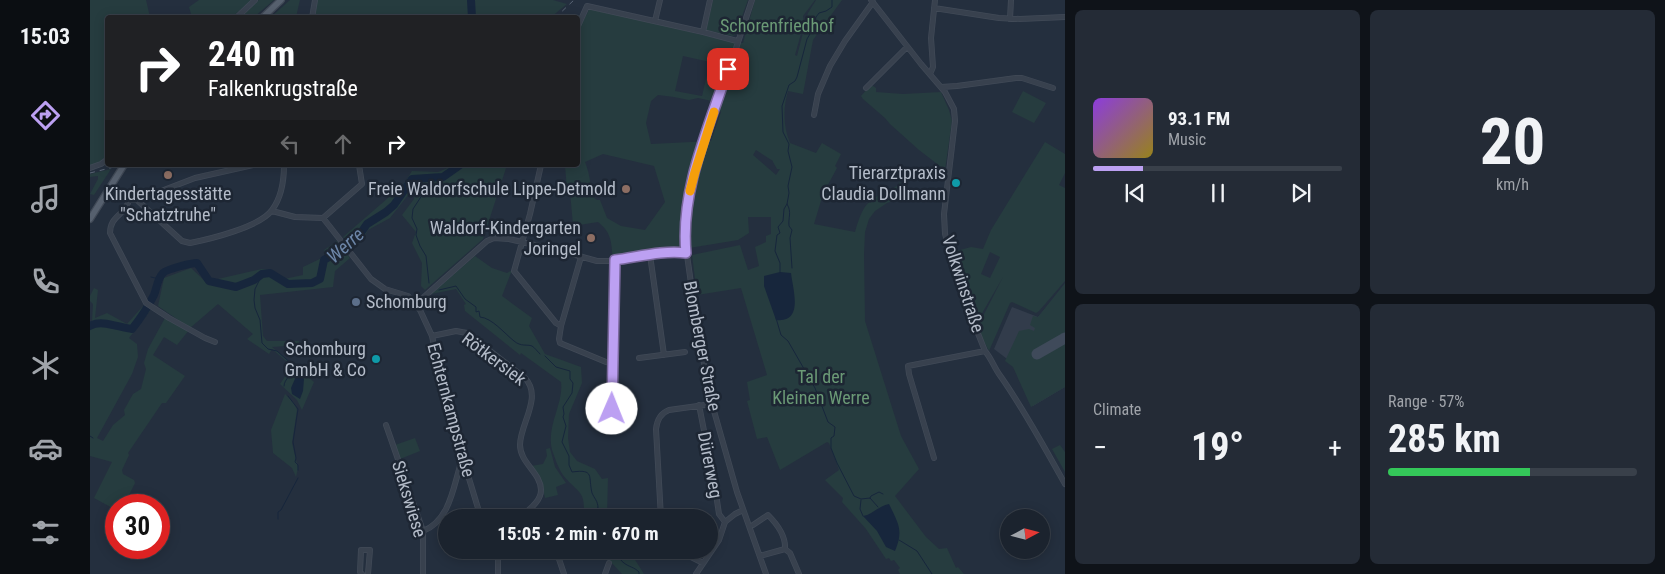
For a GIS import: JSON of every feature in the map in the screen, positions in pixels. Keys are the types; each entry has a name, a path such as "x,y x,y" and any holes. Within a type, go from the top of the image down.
{"main road":[{"path":"265,15 281,0"},
{"path":"90,219 123,167"}],"street":[{"path":"239,15 255,0"},
{"path":"312,15 315,0"},
{"path":"655,22 660,0"},
{"path":"703,32 710,0"},
{"name":"Blomberger Straße","path":"752,0 692,185 686,215 686,253 698,333 712,404 743,510 766,574"},
{"path":"930,74 933,67 931,38 935,0"},
{"path":"1010,19 1011,0"},
{"path":"814,115 818,94 830,66 872,1"},
{"name":"Volkwinstraße","path":"872,1 907,47 946,92 952,104 955,121 944,214 946,234 963,296 994,366 1017,399 1065,484"},
{"path":"580,22 587,6 703,32 737,42"},
{"path":"934,8 1010,19 1065,17"},
{"path":"866,88 907,47"},
{"path":"941,86 957,86 1022,78 1053,88"},
{"path":"90,168 105,161"},
{"path":"140,201 142,198 195,178 244,167"},
{"path":"108,189 129,200 136,199 140,201 182,241 190,243 247,227 272,211 283,182 284,167"},
{"path":"272,211 295,216 323,218 362,184 359,167"},
{"path":"541,167 523,242 514,271 556,323 561,326"},
{"path":"129,200 128,205 113,220 110,232 146,303 215,342"},
{"path":"323,218 376,283 385,290 408,296 416,304 490,240 496,238 523,242 597,261 678,252 686,253"},
{"path":"650,255 664,355"},
{"path":"581,257 558,339 560,343 613,363"},
{"path":"612,409 615,260"},
{"name":"Echternkampstraße","path":"416,304 432,336 439,372 478,509"},
{"name":"Rötkersiek","path":"432,336 454,331 466,333 525,378 530,385 532,398 520,446 523,458 539,482 541,490 537,502 530,509"},
{"path":"934,458 908,366 986,351"},
{"path":"639,358 685,352"},
{"path":"431,374 439,372"},
{"path":"660,509 657,421 667,411 712,404"},
{"name":"Dürerweg","path":"699,405 719,514 725,522"},
{"name":"Siekswiese","path":"386,425 423,531 423,574"},
{"path":"423,531 435,524 443,515 449,503 460,466 464,464"},
{"path":"696,574 719,540 725,522 729,517 743,510"},
{"path":"753,525 768,516 779,528 785,549 790,553 799,574"},
{"path":"760,556 785,549"},
{"path":"362,574 360,572 361,550 370,550 368,574"},
{"path":"498,559 498,574"},
{"path":"559,559 564,574"},
{"path":"695,559 703,563"},
{"path":"605,574 609,563"}],"shaded area":[{"path":"780,272 791,273 795,296 794,311 785,320 776,320 764,286 764,276"},
{"path":"1065,285 1065,387 1033,406 1015,365 994,349 1012,307 1038,317"},
{"path":"298,372 304,379 300,399 292,394 291,388"},
{"path":"889,504 899,527 898,544 895,551 886,547 877,531 863,516"}],"green space":[{"path":"90,0 146,0 150,15 105,15 105,157 100,162 90,166"},
{"path":"199,0 252,0 234,15 191,15 189,7"},
{"path":"259,0 274,0 256,15 242,15"},
{"path":"290,0 300,0 296,15 273,15"},
{"path":"317,0 553,0 567,4 553,15 314,15"},
{"path":"713,0 748,0 735,35 706,30"},
{"path":"755,0 815,0 803,16 804,23 795,55 797,56 808,13 816,0 842,0 813,40 803,94 788,91 785,104 784,117 790,143 816,153 822,143 841,154 835,166 837,168 823,194 814,224 855,232 861,214 869,203 879,195 897,186 900,182 905,189 933,201 906,195 887,203 875,211 869,219 865,232 864,254 865,321 901,436 919,469 895,496 926,537 939,549 947,548 956,568 958,567 964,574 900,574 898,570 900,568 894,560 886,559 866,529 842,502 843,498 825,480 839,470 829,443 827,442 780,470 767,437 757,439 747,401 750,400 747,382 767,375 741,288 697,295 692,255 740,245 748,270 759,266 755,247 766,242 766,236 771,234 771,217 748,217 749,233 738,240 613,258 608,234 598,222 573,226 570,191 567,190 565,167 580,167 580,26 590,8 743,43","holes":["683,56 710,62 702,96 675,91","658,95 689,100 698,98 712,101 721,112 711,141 651,144 646,123 651,101","756,150 773,161 777,169 780,169 776,175 753,155","603,154 654,166 665,202 645,230 621,226 607,218 600,200 593,197 585,162"]},
{"path":"870,86 876,88 876,92 903,94 941,92 952,121 945,170 919,150 863,99 861,96"},
{"path":"1023,91 1046,103 1034,123 1012,112"},
{"path":"1045,142 1065,154 1065,173 1059,185 1065,188 1065,281 1036,313 1012,302 1010,303 989,351 977,328 1003,277 977,322 969,304 953,252 971,247 983,249 991,230","holes":["990,252 1000,257 990,278 981,274"]},
{"path":"450,167 506,167 483,239 425,290 421,286 422,263 412,243 416,232 402,215 414,199 416,185 390,218 368,230 363,239 351,247 343,237 403,185 412,171 438,172"},
{"path":"111,169 94,195 90,194 98,176 90,177 90,174"},
{"path":"337,241 350,258 335,271 333,287 260,295 263,336 267,341 299,341 299,345 272,347 314,382 302,410 297,400 280,384 292,366 272,349 269,354 247,339 253,334 218,304 190,328 158,306 164,278 191,268 207,283 214,285 209,281 262,269 272,270 284,279 303,275 303,267 326,256 324,250"},
{"path":"475,256 492,268 507,273 512,270 502,296 532,318 529,326 545,354 581,367 582,383 569,414 568,438 570,452 577,461 595,469 602,479 608,478 607,509 584,509 584,502 580,493 561,472 552,450 551,432 560,398 561,382 521,353 520,355 465,311 464,305 466,304 456,289 431,294"},
{"path":"1065,283 1065,387 1031,407 1013,367 1005,361 1019,331 1029,329 1034,331 1035,328 1030,325 1033,316 1038,317"},
{"path":"94,288 98,290 95,318 107,313 127,324 143,306 150,311 129,338 137,344 138,357 132,374 97,438 103,441 113,425 125,415 124,410 133,394 141,389 146,369 144,363 148,349 165,318 189,330 177,345 164,337 153,355 185,376 166,403 162,403 128,453 129,455 122,470 123,474 134,480 135,483 130,494 105,494 105,504 94,498 112,462 90,456 90,322 92,321 93,304 90,301"},
{"path":"285,394 294,403 297,410 292,443 298,468 296,477 292,468 273,453 271,430"},
{"path":"415,438 420,451 400,459 395,445"},
{"path":"1060,445 1065,452 1065,472 1052,449"},
{"path":"550,448 555,467 566,483 556,487 558,495 545,498 542,484 531,466 543,464 547,456 546,449"},
{"path":"607,559 635,559 644,574 622,574"}],"waterway":[{"name":"Werre","path":"471,0 472,15"},
{"path":"792,268 790,238 792,230 789,226 790,212 787,204 792,167 788,151 789,144 783,132 782,106 789,85 797,77 807,39 814,27 816,17 819,13 832,7 832,0"},
{"name":"Werre","path":"90,326 100,323 132,329 152,299 159,278 163,273 190,264 197,263 209,281 236,287 254,280 262,274 270,273 288,284 312,283 320,279 324,260 351,243 367,224 394,205 412,179 443,177 457,167"},
{"path":"429,283 426,256 420,246 416,235 417,229 412,218 413,209 430,183 430,178"},
{"path":"780,272 780,263 775,251 777,235 780,233 778,227 783,221 784,209 787,204"},
{"path":"263,273 255,289 255,308 260,320 262,343 268,349 277,351 294,366 284,386"},
{"path":"151,277 159,279"},
{"path":"439,290 456,286 465,299 476,307 476,312 479,311 480,317 493,323 517,343 532,346 540,354"},
{"path":"776,318 781,335 788,341 815,388 828,422 835,427 834,436 831,438 831,448 854,496 861,499 870,498 878,507"},
{"path":"545,356 556,367 570,371 570,379 573,383 572,393 563,407 563,417 566,426 562,442 569,456 569,465 572,472 579,471 589,475 592,493 597,501 598,508 595,509"},
{"path":"288,396 298,409 293,442 295,462 298,465 298,470"},
{"path":"278,519 278,512 281,510 298,478"},
{"path":"870,498 879,492 883,494"},
{"path":"861,500 860,509 863,516"},
{"path":"899,540 917,551 932,574"},
{"path":"621,559 637,570 639,574"}],"taxiway":[{"path":"1037,354 1065,338"}],"railway":[{"path":"558,15 574,0"},
{"path":"90,173 114,167"}],"slow traffic":[{"path":"690,191 714,112"}],"place":[{"name":"Kindertagesstätte \"Schatztruhe\"","path":"168,175"},
{"name":"Tierarztpraxis Claudia Dollmann","path":"956,183"},
{"name":"Freie Waldorfschule Lippe-Detmold","path":"626,189"},
{"name":"Waldorf-Kindergarten Joringel","path":"591,238"},
{"name":"Schomburg","path":"356,302"},
{"name":"Schomburg GmbH & Co","path":"376,359"}],"route":[{"path":"612,409 615,260 652,254 686,253 688,197 728,69"}],"park label":[{"name":"Schorenfriedhof","path":"777,26"},
{"name":"Tal der Kleinen Werre","path":"821,387"}]}
